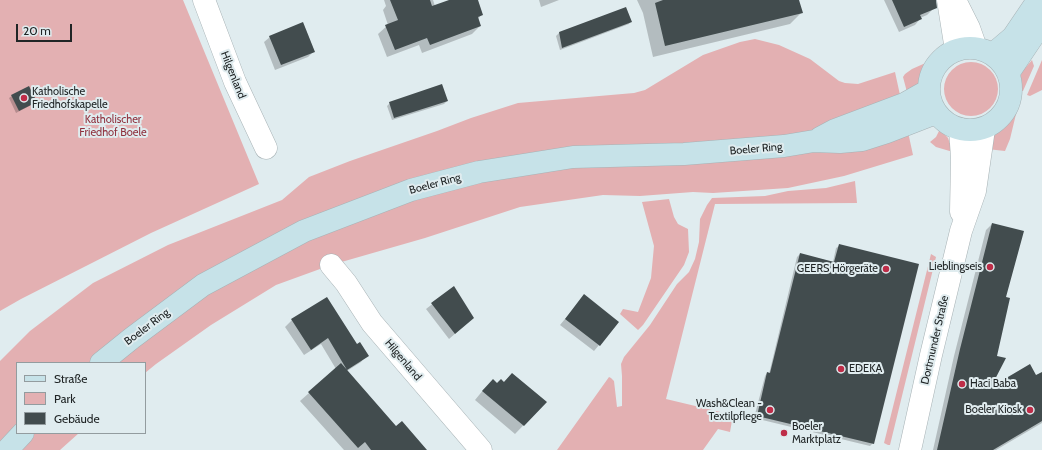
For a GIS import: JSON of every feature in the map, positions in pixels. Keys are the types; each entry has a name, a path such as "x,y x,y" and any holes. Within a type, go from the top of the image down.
{"main road":[{"path":"975,51 1004,64 1009,72 1012,95 1008,108 1003,116 984,129 972,131 960,129 945,122 936,113 931,102 929,90 930,80 937,64 949,54 975,51 1013,37 1038,0"},
{"path":"1009,72 1042,23"},
{"name":"Boeler Ring","path":"814,141 835,130 904,104 929,90"},
{"name":"Boeler Ring","path":"102,362 203,285 304,231 411,190 479,172 573,157 713,152 784,146 814,141 840,142 862,140 936,113"},
{"path":"7,450 22,434"}],"street":[{"name":"Hilgenland","path":"204,0 235,82 266,148"},
{"path":"948,0 975,51"},
{"path":"955,0 969,28 975,51"},
{"name":"Dortmunder Straße","path":"960,129 962,158 961,231"},
{"name":"Dortmunder Straße","path":"910,450 961,231 976,191 984,129"},
{"name":"Hilgenland","path":"331,265 346,283 372,323 481,450"}],"green space":[{"name":"Katholischer Friedhof Boele","path":"0,0 183,0 259,184 151,233 0,311"},
{"path":"755,39 779,45 810,59 839,81 845,83 858,84 895,72 913,155 844,176 788,188 640,196 603,195 520,207 425,238 331,265 276,285 211,325 146,372 146,362 16,362 16,434 78,434 60,450 0,450 0,361 30,331 93,283 168,245 282,200 309,177 350,161 518,103 634,93 645,90 703,55 740,42"},
{"path":"1032,60 1034,66 1023,91 1021,91 1020,83 1022,67 1026,67"},
{"path":"1042,60 1042,90 1030,96 1027,95"},
{"path":"930,61 920,83 907,92 903,77 905,74 912,69"},
{"path":"971,62 981,64 990,70 996,79 998,89 996,99 990,108 981,114 971,116 961,114 952,108 946,99 944,89 946,79 952,70 961,64"},
{"path":"1014,114 1016,114 1010,139 1005,151 987,149 993,137"},
{"path":"940,129 948,138 953,152 936,147 930,142 936,137"},
{"path":"855,181 857,203 715,204 666,399 733,415 730,432 718,429 703,450 557,450 609,377 614,381 617,407 622,406 621,364 624,357 650,325 677,284 689,272 695,259 699,242 700,219 712,198 765,196 788,191 826,188"},
{"path":"669,199 674,217 678,224 688,229 689,252 684,265 638,330 620,314 623,309 638,312 651,278 654,246 642,202"},
{"path":"931,254 936,257 890,445 888,445 884,443"}],"building":[{"path":"390,0 430,0 432,6 449,0 478,0 483,15 478,17 481,26 430,45 427,38 395,50 385,25 398,20"},
{"path":"663,0 799,0 803,13 665,46 655,3"},
{"path":"892,0 936,0 937,8 920,15 922,19 904,27"},
{"path":"626,7 632,22 562,48 559,32"},
{"path":"303,22 315,52 281,65 269,36"},
{"path":"442,84 448,101 394,118 389,102"},
{"name":"Katholische Friedhofskapelle","path":"29,86 37,102 19,111 11,95"},
{"path":"992,223 1024,231 1006,297 1010,298 997,356 1006,358 991,387 1030,364 1036,375 1042,372 1042,421 993,450 937,450 960,349"},
{"path":"839,244 919,264 874,444 757,416 767,372 770,373 800,253 834,262"},
{"path":"454,286 474,318 455,334 431,303"},
{"path":"584,294 619,322 600,346 565,319"},
{"path":"327,297 357,344 360,342 369,356 347,370 328,338 311,350 291,319"},
{"path":"341,363 396,426 402,421 427,450 371,450 365,442 358,448 308,392"},
{"path":"512,373 547,402 524,426 482,391 493,379 497,383 501,379 504,382"}],"place":[{"name":"Katholische Friedhofskapelle","path":"24,98"},
{"name":"Lieblingseis","path":"990,267"},
{"name":"GEERS Hörgeräte","path":"886,269"},
{"name":"EDEKA","path":"841,369"},
{"name":"Haci Baba","path":"962,384"},
{"name":"Wash&Clean - Textilpflege","path":"770,410"},
{"name":"Boeler Kiosk","path":"1030,410"},
{"name":"Boeler Marktplatz","path":"784,433"}]}
